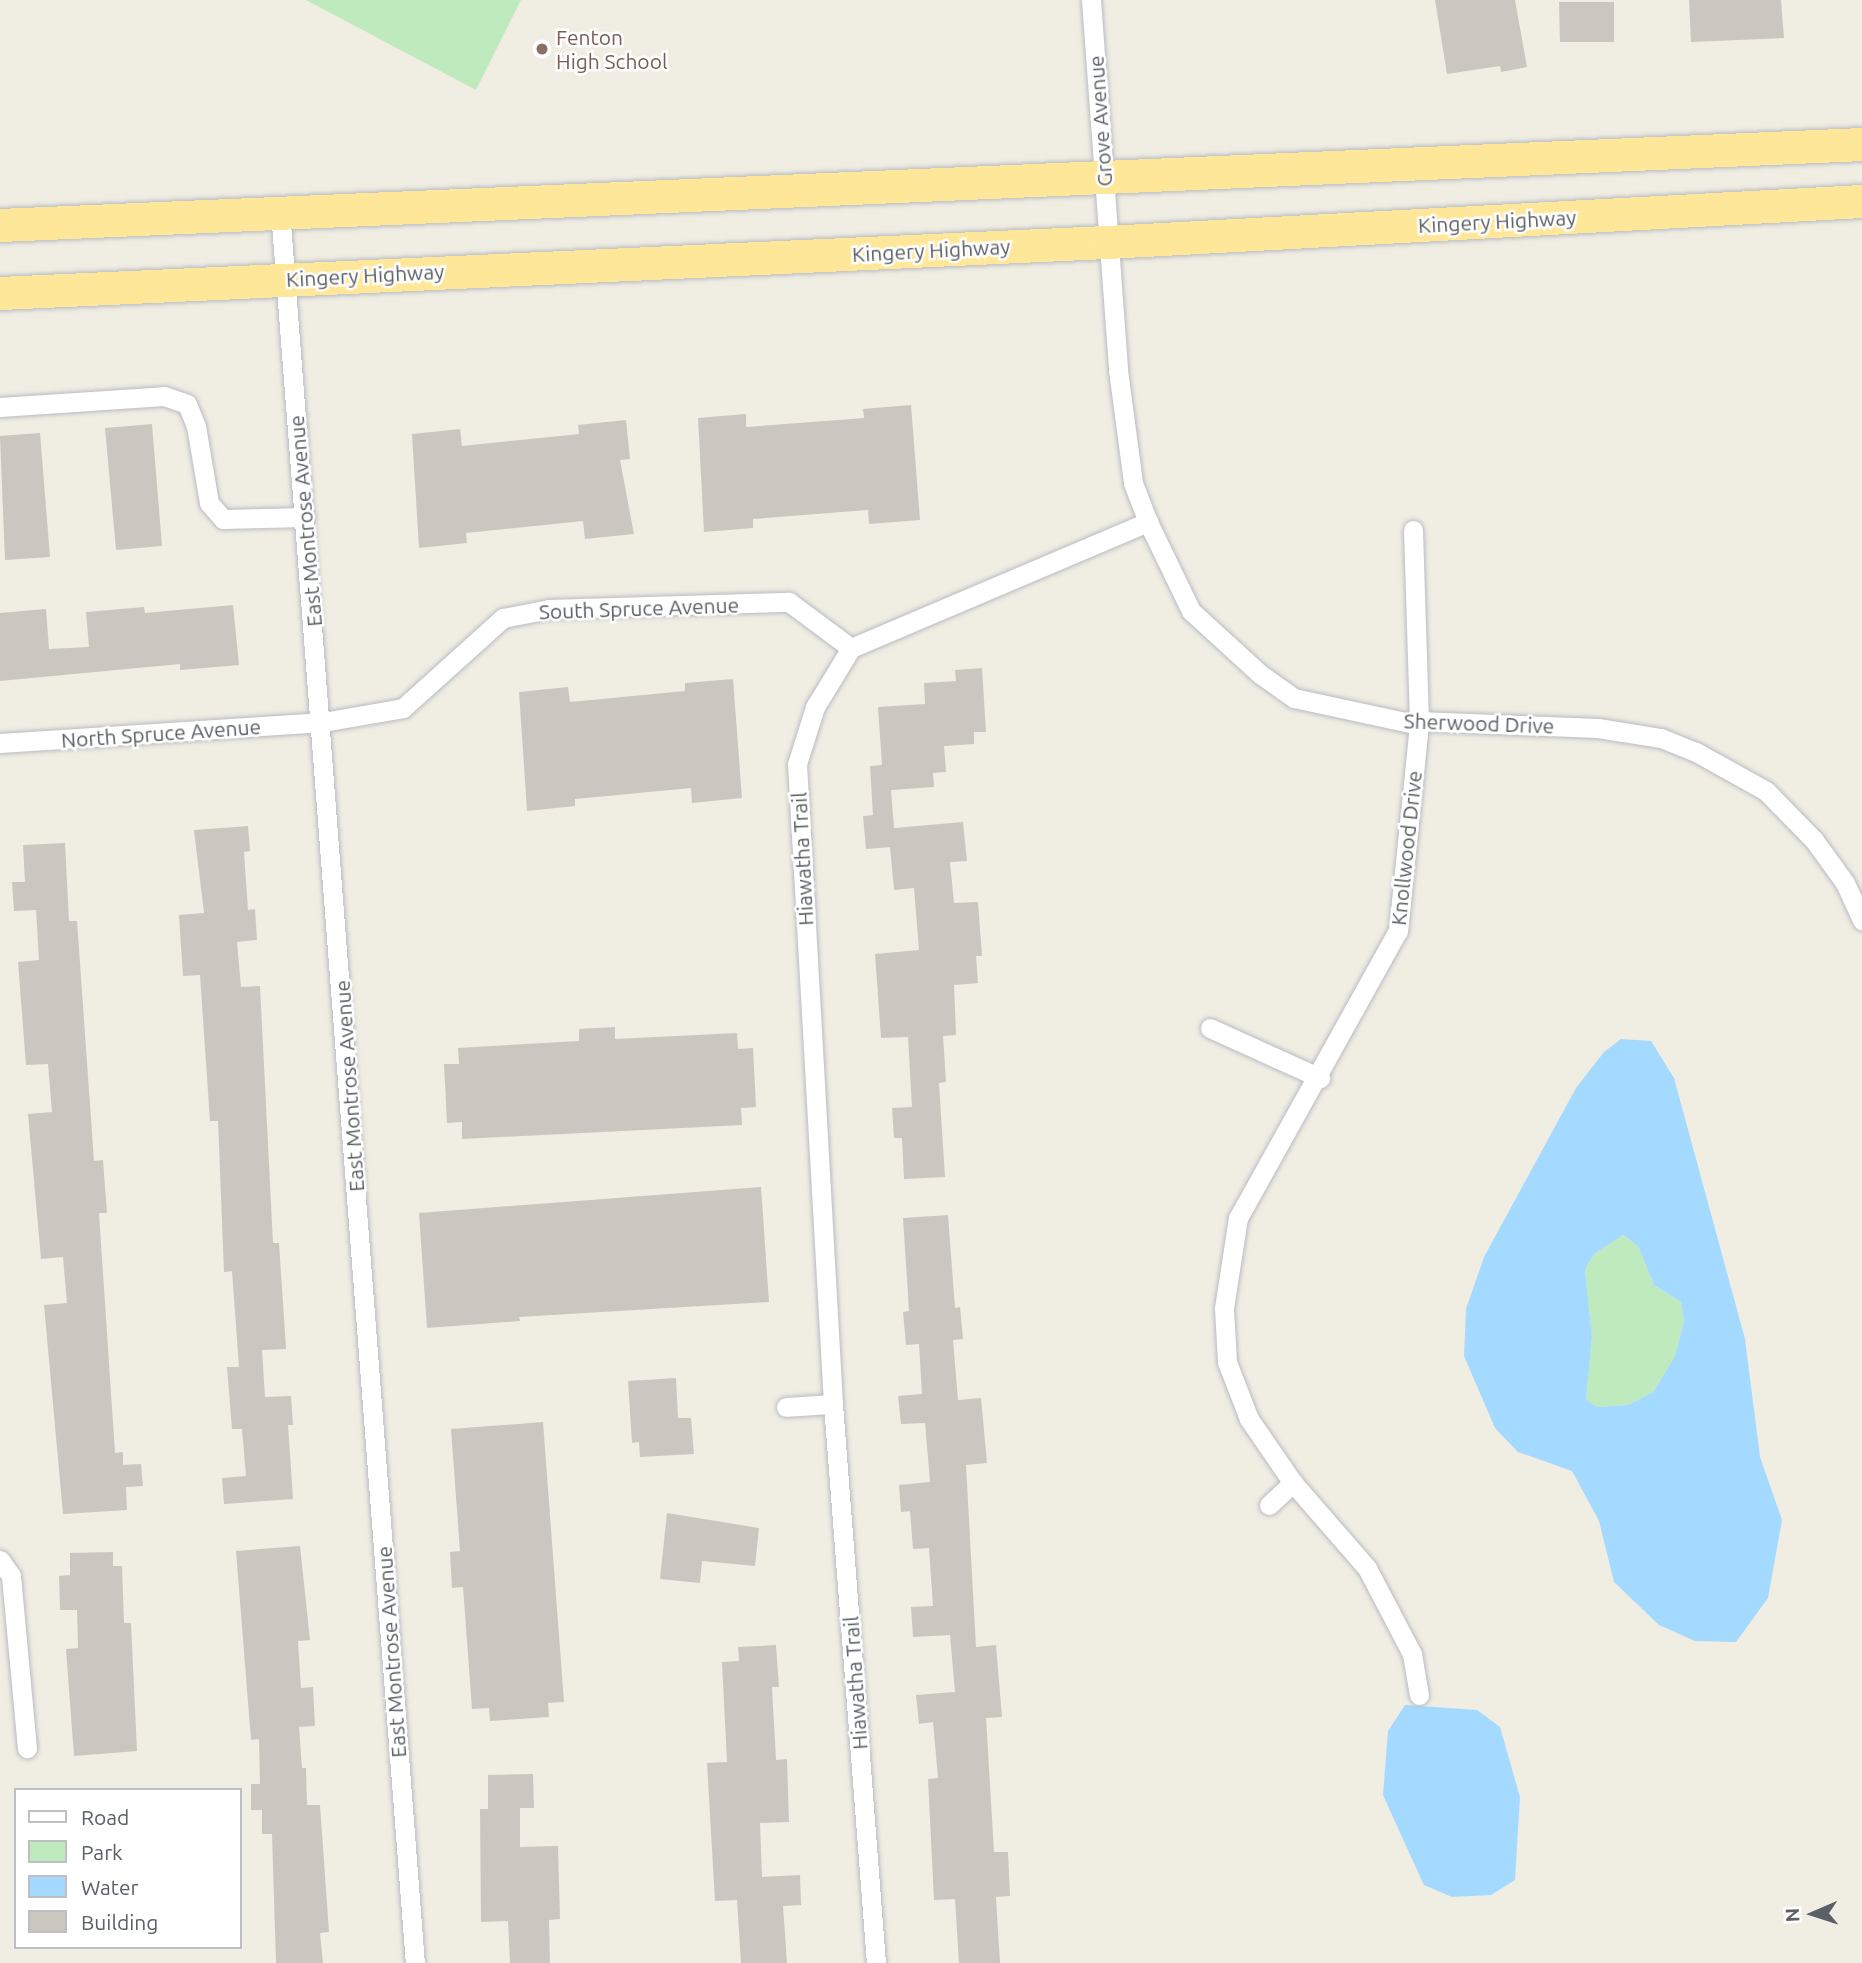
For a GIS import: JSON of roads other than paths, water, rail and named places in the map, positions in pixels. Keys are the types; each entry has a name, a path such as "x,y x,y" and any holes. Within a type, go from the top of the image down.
{"highway":[{"path":"0,225 280,210 1862,144"},
{"name":"Kingery Highway","path":"0,293 1107,242 1862,201"}],"street":[{"name":"Grove Avenue","path":"1091,0 1105,177 1107,242"},
{"name":"East Montrose Avenue","path":"280,210 323,722 415,1963"},
{"name":"Sherwood Drive","path":"1107,242 1133,483 1148,522 1191,611 1260,674 1294,698 1419,723 1598,728 1661,738 1696,752 1766,791 1814,840 1845,883 1861,914"},
{"path":"0,407 164,396 187,404 197,426 209,503 223,519 305,517"},
{"path":"851,648 1148,522"},
{"name":"Knollwood Drive","path":"1413,530 1419,723 1398,931 1320,1078 1238,1218 1224,1308 1227,1363 1249,1419 1293,1483 1367,1568 1412,1654 1419,1695"},
{"name":"South Spruce Avenue","path":"323,722 403,708 503,618 549,609 789,602 851,648"},
{"name":"Hiawatha Trail","path":"851,648 815,707 797,764 833,1404 876,1963"},
{"name":"North Spruce Avenue","path":"0,743 323,722"},
{"path":"1210,1028 1320,1078"},
{"path":"786,1407 833,1404"},
{"path":"1269,1505 1293,1483"},
{"path":"0,1560 11,1576 27,1748"}],"water":[{"path":"1621,1039 1651,1041 1674,1078 1745,1339 1760,1457 1782,1520 1768,1598 1736,1642 1695,1641 1659,1625 1614,1582 1599,1521 1572,1471 1518,1452 1495,1428 1464,1356 1466,1309 1484,1257 1576,1088 1604,1052","holes":["1623,1235 1638,1246 1654,1285 1681,1302 1684,1321 1675,1356 1653,1392 1628,1405 1597,1407 1586,1399 1592,1337 1585,1270 1594,1254"]},
{"path":"1405,1705 1477,1710 1500,1727 1520,1797 1515,1880 1491,1895 1452,1897 1424,1885 1401,1835 1383,1795 1388,1731"}],"place":[{"name":"Fenton High School","path":"542,49"}]}
